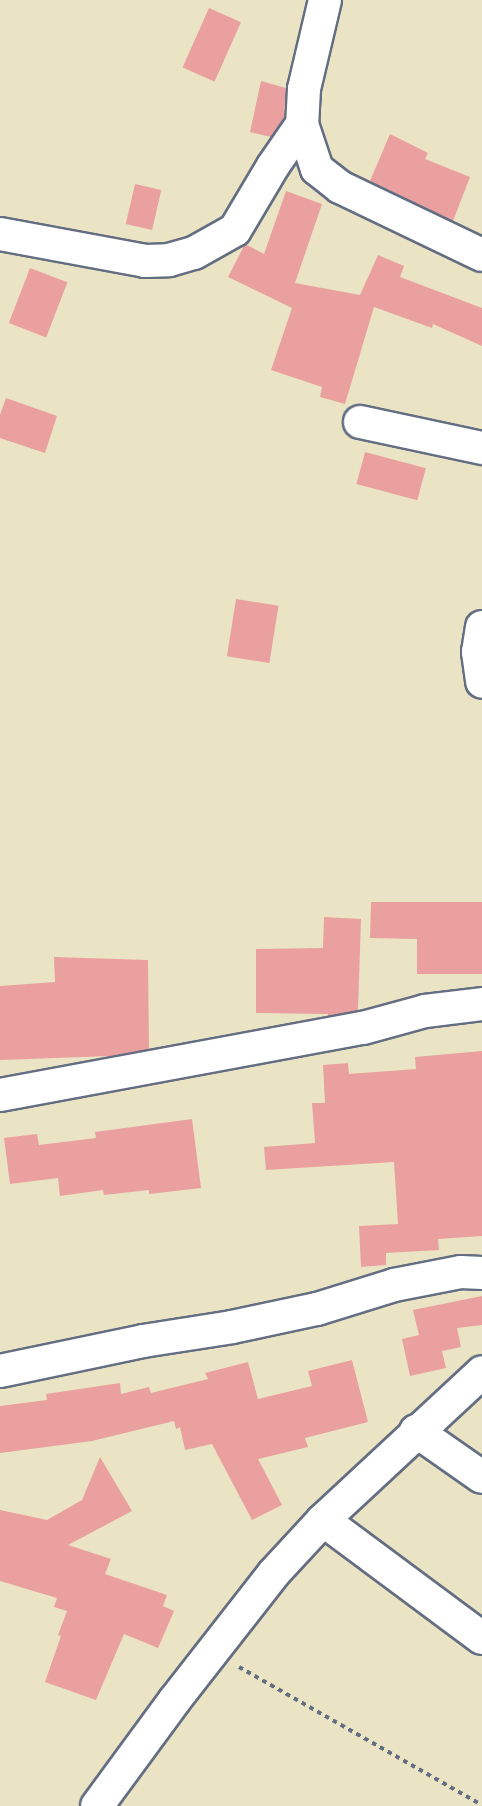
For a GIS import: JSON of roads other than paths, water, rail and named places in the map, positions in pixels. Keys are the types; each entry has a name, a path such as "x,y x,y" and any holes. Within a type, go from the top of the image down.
{"street":[{"path":"325,0 304,90 302,124 317,170 340,187 482,255"},
{"path":"0,234 145,261 169,260 194,252 235,230 273,166 302,124"},
{"path":"360,422 482,448"},
{"path":"482,627 478,652 482,682"},
{"path":"0,1095 363,1028 425,1011 482,1004"},
{"path":"0,1371 143,1341 232,1327 317,1308 394,1285 461,1272 482,1273"},
{"path":"97,1806 212,1652 274,1574 323,1520 482,1372"},
{"path":"416,1431 482,1477"},
{"path":"323,1520 482,1638"}]}
